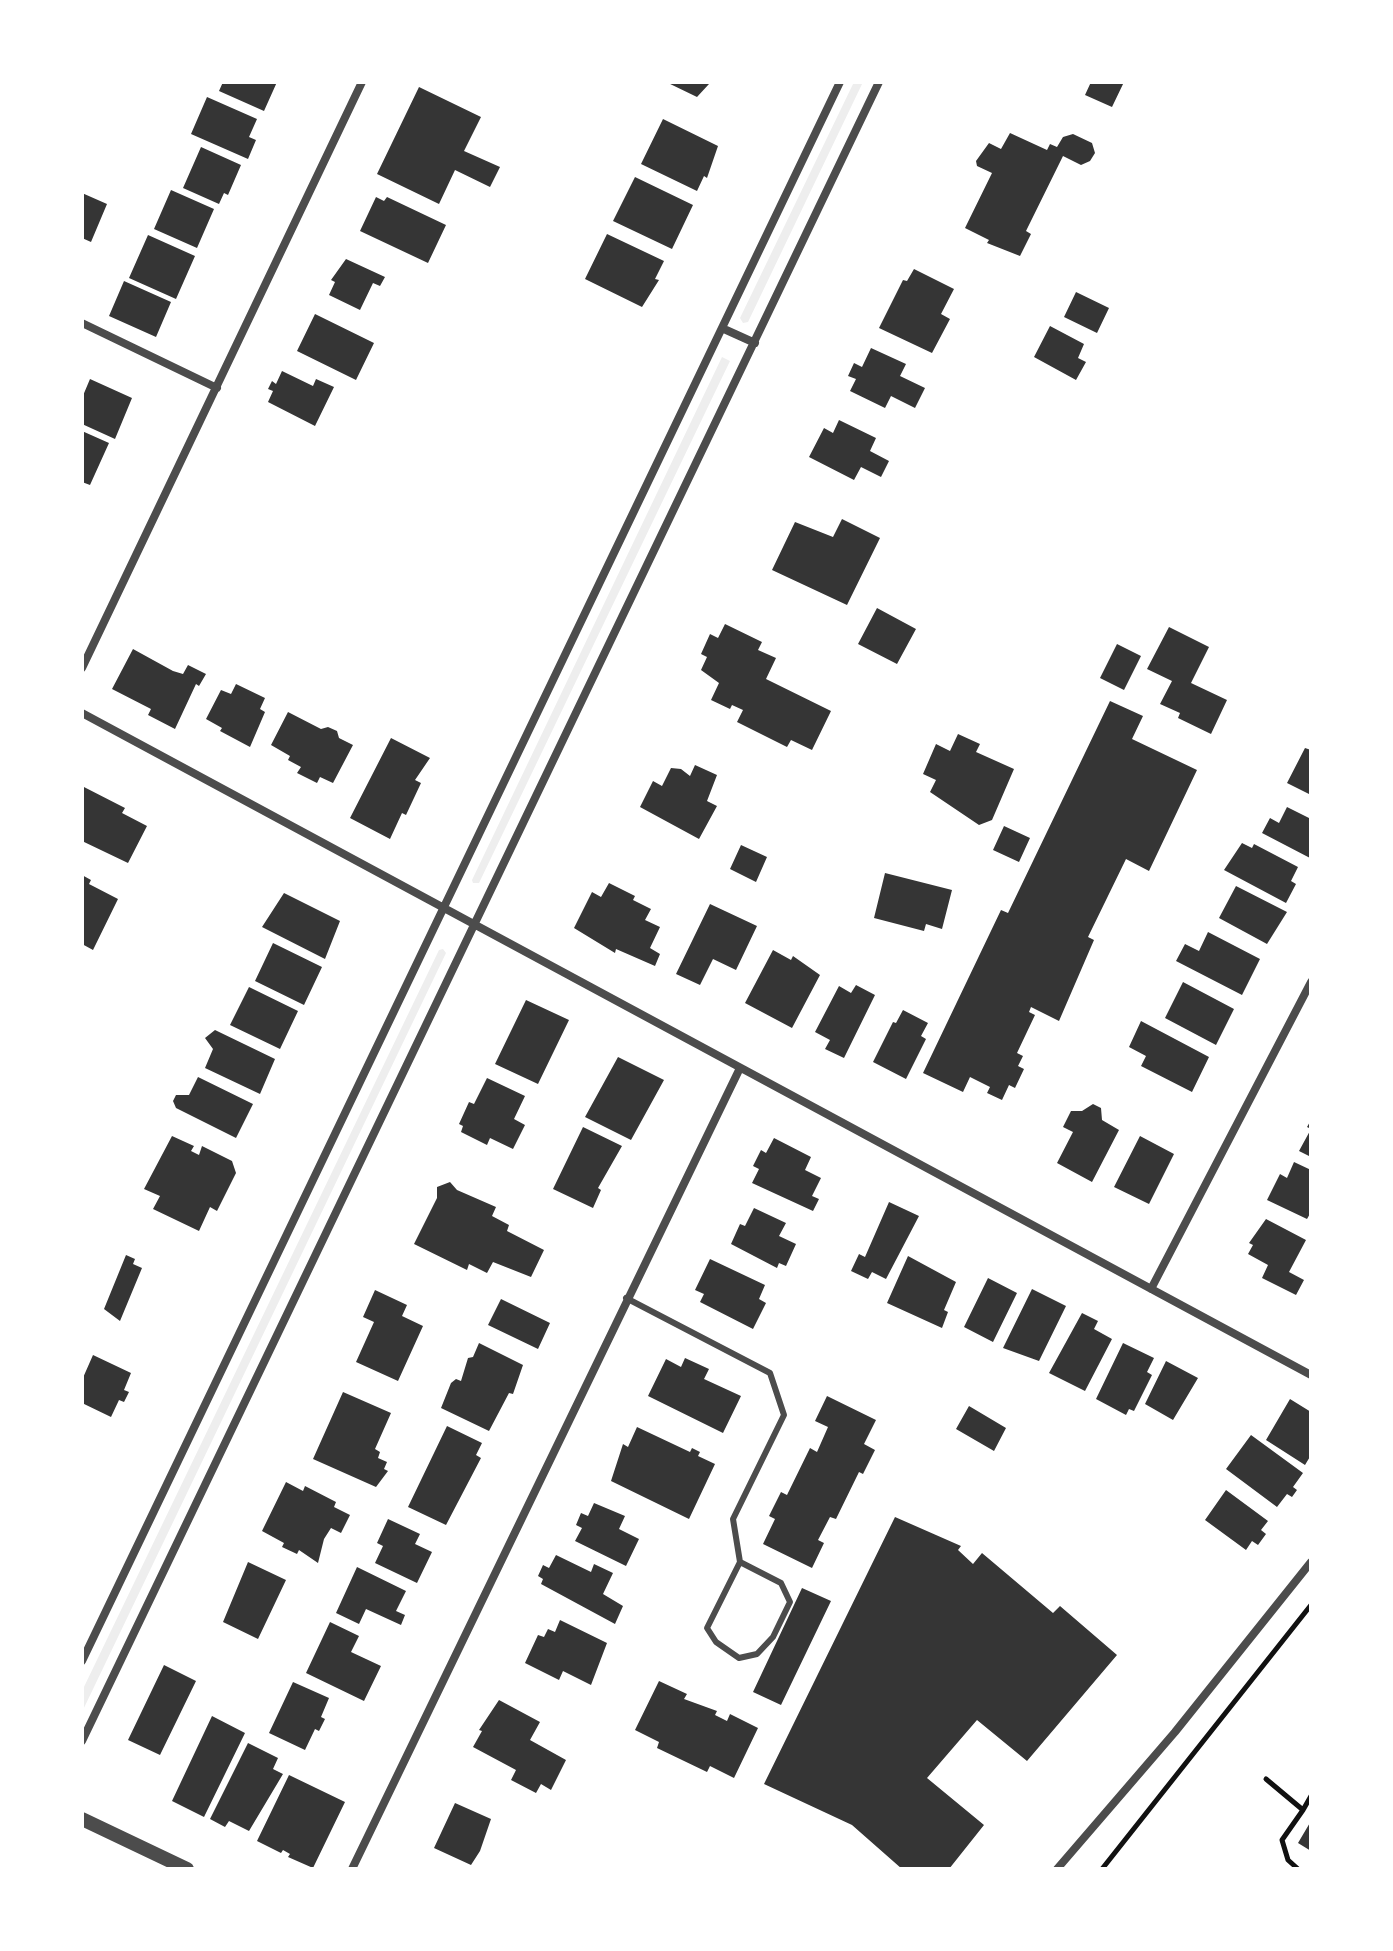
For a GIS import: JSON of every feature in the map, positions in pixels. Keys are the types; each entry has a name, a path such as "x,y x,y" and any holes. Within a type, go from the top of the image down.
{"street":[{"path":"82,668 362,82"},
{"path":"82,1661 840,82"},
{"path":"82,1741 879,82"},
{"path":"82,323 217,388"},
{"path":"724,329 755,343"},
{"path":"82,713 1311,1375"},
{"path":"1151,1289 1311,982"},
{"path":"352,1869 740,1068"},
{"path":"1057,1869 1156,1756 1311,1562"},
{"path":"82,1819 187,1869"}],"lane":[{"path":"626,1298 770,1373 784,1415 733,1519 740,1562 707,1628 716,1642 739,1658 757,1654 773,1637 790,1602 781,1583 740,1562"}],"path":[{"path":"1102,1869 1311,1605"},
{"path":"1266,1779 1303,1810"},
{"path":"1298,1869 1288,1860 1282,1840 1311,1796"}],"shaded area":[{"path":"854,82 863,82 748,322 743,323 740,318"},
{"path":"722,357 730,361 479,883 473,883 472,880"},
{"path":"443,949 446,953 82,1712 82,1691 439,950"}],"building":[{"path":"223,82 277,82 264,111 219,91"},
{"path":"666,82 709,82 709,84 697,97"},
{"path":"1091,82 1124,82 1112,107 1085,95"},
{"path":"419,87 481,117 464,151 500,167 490,187 455,170 439,204 377,174"},
{"path":"207,97 257,119 249,137 256,140 248,159 191,134"},
{"path":"663,119 718,146 707,178 704,176 697,191 641,164"},
{"path":"1010,133 1047,150 1050,144 1057,147 1063,137 1073,134 1092,143 1095,153 1090,161 1081,165 1063,156 1026,231 1031,234 1020,256 987,243 989,240 965,228 992,173 977,166 976,161 989,143 1001,149"},
{"path":"201,147 241,165 228,195 224,193 219,204 183,188"},
{"path":"635,177 693,205 672,249 613,221"},
{"path":"171,190 214,209 197,248 154,229"},
{"path":"82,193 107,204 91,242 82,238"},
{"path":"376,197 384,201 387,197 446,225 428,263 360,231"},
{"path":"607,234 664,261 655,279 659,280 642,307 585,279"},
{"path":"148,235 195,256 176,299 129,278"},
{"path":"346,259 385,277 380,286 373,283 360,310 329,295 335,282 331,280"},
{"path":"914,269 954,289 941,314 950,319 932,353 879,328 903,280 907,281"},
{"path":"124,281 171,302 156,337 109,316"},
{"path":"1076,292 1109,308 1097,333 1064,317"},
{"path":"315,314 374,343 356,380 297,351"},
{"path":"1050,326 1084,344 1078,358 1086,362 1076,380 1034,357"},
{"path":"871,348 906,364 900,376 925,388 915,408 891,396 885,408 850,391 856,379 848,376 854,363 862,367"},
{"path":"282,371 313,386 316,379 334,387 315,426 268,402 273,391 268,389 272,381 276,384"},
{"path":"90,379 132,398 115,439 82,424 82,398"},
{"path":"839,420 876,438 870,451 889,461 881,477 861,467 854,480 809,457 824,428 833,433"},
{"path":"82,431 109,443 90,485 82,482"},
{"path":"842,519 880,538 847,605 772,570 795,522 833,537"},
{"path":"877,608 916,629 897,664 858,644"},
{"path":"725,624 762,642 758,650 776,658 766,679 831,711 812,750 791,740 787,747 737,722 743,710 732,705 730,709 711,700 719,683 701,670 707,657 701,654 710,634 718,638"},
{"path":"1169,627 1209,647 1191,683 1227,700 1211,734 1178,718 1180,713 1160,704 1172,681 1147,669"},
{"path":"1117,644 1141,656 1124,690 1100,678"},
{"path":"133,649 173,671 183,674 188,665 206,674 199,686 196,684 175,729 148,715 151,709 112,689"},
{"path":"236,684 265,698 260,709 265,712 250,747 220,731 222,728 206,719 221,690 231,694"},
{"path":"1110,701 1143,716 1132,739 1197,770 1149,871 1126,859 1088,937 1094,940 1059,1021 1031,1007 1029,1012 1035,1015 1017,1053 1023,1056 1018,1066 1024,1069 1015,1088 1009,1085 1002,1100 987,1093 990,1087 970,1077 963,1092 923,1073 1001,910 1008,913"},
{"path":"288,712 321,729 328,727 337,731 339,738 353,745 333,783 320,777 317,783 297,773 301,767 271,745"},
{"path":"958,734 980,744 976,752 1014,769 992,820 979,825 930,792 936,780 923,774 936,744 950,751"},
{"path":"391,738 430,758 415,780 421,783 406,815 402,813 390,839 350,818"},
{"path":"1305,748 1311,750 1311,795 1287,783"},
{"path":"695,765 717,775 707,801 717,806 699,839 640,807 653,781 662,786 671,768 681,769 690,776"},
{"path":"82,786 125,808 122,813 147,826 128,863 82,841"},
{"path":"1287,807 1311,819 1310,858 1262,833 1270,818 1279,823"},
{"path":"1004,826 1030,838 1019,862 993,850"},
{"path":"1242,843 1252,848 1254,844 1298,867 1291,881 1296,884 1286,903 1224,870"},
{"path":"741,845 767,857 756,882 730,869"},
{"path":"885,873 952,890 942,929 926,924 924,931 874,918"},
{"path":"82,875 91,880 89,884 118,899 93,950 82,944"},
{"path":"609,883 635,896 633,900 651,909 645,920 660,927 650,948 660,954 655,966 616,949 615,953 574,928 592,892 601,897"},
{"path":"1236,886 1287,912 1267,944 1219,918"},
{"path":"284,893 340,921 325,959 262,927"},
{"path":"710,904 757,926 736,970 713,959 700,985 676,974"},
{"path":"1208,932 1260,959 1242,995 1176,961 1185,944 1199,951"},
{"path":"273,943 322,967 304,1005 255,981"},
{"path":"773,950 791,960 793,956 820,975 792,1028 745,1003"},
{"path":"1183,982 1234,1009 1216,1045 1165,1018"},
{"path":"856,985 875,995 844,1058 825,1049 830,1040 815,1032 839,986 851,993"},
{"path":"249,987 298,1011 280,1049 230,1025"},
{"path":"526,1000 569,1020 538,1084 495,1064"},
{"path":"903,1010 928,1023 921,1036 926,1039 906,1079 873,1062 893,1022 896,1023"},
{"path":"1141,1021 1209,1057 1192,1092 1141,1066 1146,1056 1129,1047"},
{"path":"215,1030 275,1059 260,1094 205,1068 213,1049 205,1038"},
{"path":"618,1057 664,1080 631,1140 585,1117"},
{"path":"198,1077 253,1104 236,1138 176,1108 173,1101 176,1095 189,1095"},
{"path":"487,1078 525,1096 514,1119 525,1125 513,1149 490,1138 487,1145 461,1132 463,1126 459,1124 469,1102 474,1104"},
{"path":"1093,1104 1101,1108 1102,1120 1119,1130 1092,1182 1057,1163 1073,1132 1063,1127 1071,1111 1082,1111"},
{"path":"583,1127 622,1146 598,1188 601,1190 593,1208 553,1189"},
{"path":"1311,1129 1311,1157 1299,1151"},
{"path":"172,1136 194,1146 191,1151 199,1155 202,1146 232,1161 236,1173 217,1211 210,1207 199,1231 153,1209 160,1196 144,1189"},
{"path":"1140,1136 1174,1154 1149,1204 1114,1187"},
{"path":"774,1138 811,1157 805,1170 821,1178 812,1196 819,1199 813,1211 752,1183 759,1169 753,1166 761,1150 766,1153"},
{"path":"1294,1162 1311,1170 1311,1212 1307,1219 1267,1200 1280,1174 1287,1178"},
{"path":"450,1182 457,1190 496,1207 492,1216 509,1225 507,1231 544,1250 531,1277 493,1262 487,1273 469,1264 467,1270 414,1244 437,1198 437,1187"},
{"path":"889,1202 919,1216 886,1279 872,1272 868,1279 851,1271 859,1254 865,1257"},
{"path":"754,1208 786,1223 779,1236 796,1244 786,1266 779,1263 777,1268 731,1244 740,1224 745,1226"},
{"path":"1266,1219 1306,1240 1289,1272 1304,1280 1296,1295 1262,1278 1268,1265 1248,1254 1253,1245 1249,1243"},
{"path":"126,1255 135,1259 133,1264 142,1268 120,1321 104,1309"},
{"path":"908,1256 956,1282 944,1310 948,1312 942,1328 887,1303"},
{"path":"710,1259 765,1285 759,1299 766,1303 753,1329 700,1302 704,1294 695,1290"},
{"path":"988,1278 1017,1293 993,1342 964,1327"},
{"path":"1032,1289 1066,1306 1039,1361 1003,1348"},
{"path":"375,1290 407,1305 402,1316 423,1326 398,1381 356,1362 374,1322 363,1317"},
{"path":"501,1299 550,1323 538,1349 488,1325"},
{"path":"1082,1313 1098,1321 1094,1329 1112,1339 1085,1391 1049,1373"},
{"path":"479,1343 523,1365 513,1394 509,1393 489,1431 441,1408 451,1383 456,1379 461,1381 468,1358 473,1357"},
{"path":"1123,1343 1154,1358 1147,1372 1152,1375 1134,1411 1129,1409 1126,1415 1096,1399"},
{"path":"93,1355 131,1373 124,1390 129,1392 124,1402 119,1400 111,1417 82,1403 82,1380"},
{"path":"685,1358 709,1369 704,1379 741,1396 723,1433 648,1396 666,1359 681,1367"},
{"path":"1166,1361 1198,1378 1173,1420 1145,1404"},
{"path":"343,1392 391,1413 375,1449 380,1452 378,1458 387,1462 384,1469 388,1471 376,1487 313,1459"},
{"path":"827,1396 876,1420 864,1444 875,1450 863,1474 859,1472 836,1519 830,1517 818,1540 824,1543 812,1568 763,1544 775,1519 769,1516 781,1492 787,1495 810,1448 817,1452 828,1427 815,1421"},
{"path":"1290,1399 1311,1412 1311,1455 1305,1465 1266,1440"},
{"path":"969,1406 1006,1428 994,1451 956,1429"},
{"path":"447,1426 482,1443 476,1455 481,1458 446,1525 408,1507"},
{"path":"637,1427 690,1452 692,1448 700,1452 698,1456 715,1464 689,1519 611,1481 623,1444 628,1447"},
{"path":"1251,1435 1303,1473 1293,1487 1297,1490 1292,1497 1287,1494 1277,1507 1226,1469"},
{"path":"286,1482 303,1491 305,1486 336,1502 334,1507 350,1515 341,1533 331,1528 324,1539 318,1563 299,1550 297,1554 282,1547 284,1543 262,1531"},
{"path":"1226,1490 1268,1521 1261,1530 1266,1534 1258,1545 1252,1541 1246,1550 1205,1520"},
{"path":"594,1503 625,1516 619,1529 639,1539 626,1566 575,1541 582,1528 576,1525 581,1513 588,1516"},
{"path":"895,1517 961,1546 958,1550 973,1564 982,1553 1053,1613 1060,1606 1117,1655 1027,1761 977,1720 927,1778 984,1825 949,1869 902,1869 852,1825 764,1784"},
{"path":"388,1519 420,1534 415,1544 432,1552 417,1583 375,1563 383,1546 377,1543"},
{"path":"556,1555 591,1572 594,1564 613,1573 603,1594 623,1606 615,1624 541,1584 543,1579 538,1576 543,1565 549,1568"},
{"path":"248,1562 286,1580 258,1639 223,1622"},
{"path":"357,1567 406,1591 396,1611 405,1615 401,1625 366,1609 359,1624 336,1613"},
{"path":"802,1588 831,1601 781,1705 753,1692"},
{"path":"560,1620 607,1643 591,1685 563,1671 559,1680 525,1663 538,1635 544,1637 548,1629 555,1632"},
{"path":"330,1622 359,1636 351,1652 381,1666 364,1701 306,1673"},
{"path":"164,1665 196,1681 160,1755 128,1740"},
{"path":"659,1681 687,1694 684,1699 717,1711 715,1715 727,1721 730,1714 758,1728 734,1778 710,1766 707,1772 657,1748 659,1742 635,1730"},
{"path":"293,1682 329,1698 321,1717 325,1719 319,1731 315,1729 305,1750 269,1733"},
{"path":"499,1700 540,1722 530,1740 566,1760 551,1790 541,1784 536,1793 511,1780 516,1770 473,1747 482,1731 479,1730"},
{"path":"212,1716 245,1733 204,1817 172,1801"},
{"path":"248,1743 278,1758 273,1769 283,1774 249,1831 229,1821 225,1827 210,1819"},
{"path":"289,1775 345,1802 313,1868 288,1857 290,1854 283,1850 281,1853 257,1841"},
{"path":"455,1803 491,1819 480,1851 471,1865 434,1848"},
{"path":"1311,1821 1311,1851 1298,1843"}]}
